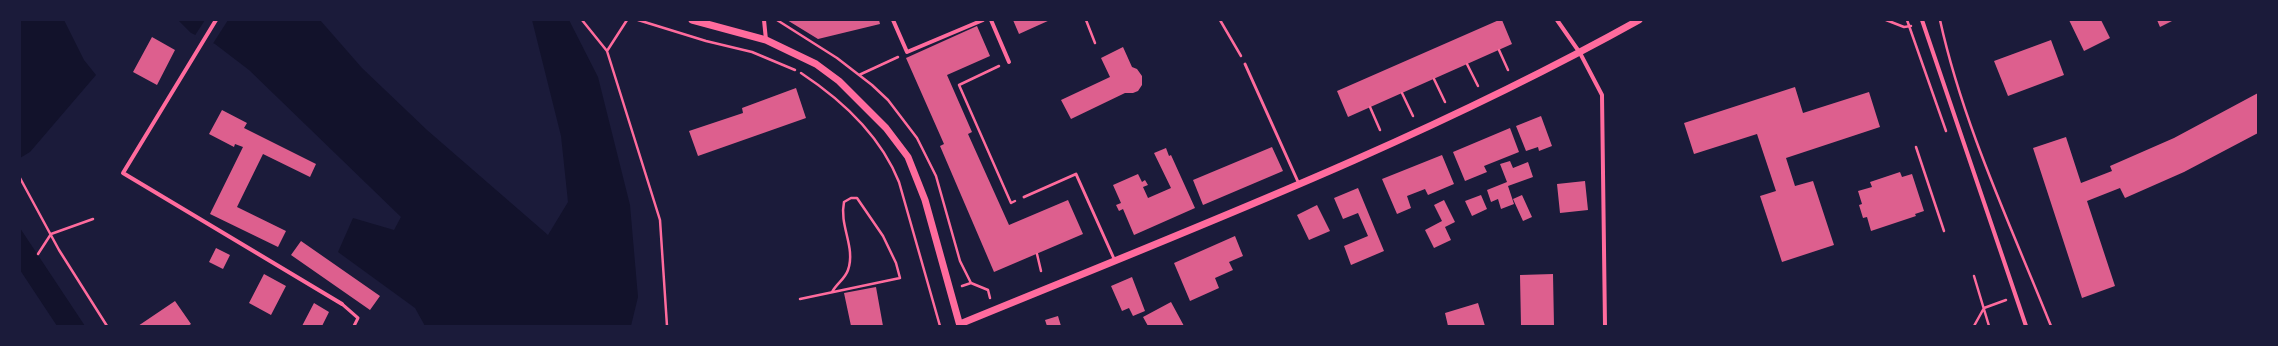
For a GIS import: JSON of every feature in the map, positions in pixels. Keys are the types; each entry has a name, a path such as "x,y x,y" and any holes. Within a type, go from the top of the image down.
{"street":[{"path":"216,20 123,173 342,304"},
{"path":"692,20 766,40 816,64 839,81 886,128 908,157 925,200 960,325 1116,262 1474,106 1580,53 1639,20"},
{"path":"764,20 766,40"},
{"path":"893,20 907,52 983,20"},
{"path":"991,20 1009,62"},
{"path":"1557,20 1580,53 1602,95 1605,326"},
{"path":"1922,20 2026,326"}],"lane":[{"path":"1245,64 1298,184"},
{"path":"1024,197 1076,174 1116,262"},
{"path":"342,304 358,318 354,326"}],"path":[{"path":"582,20 607,51 660,220 667,326"},
{"path":"607,51 627,20"},
{"path":"638,20 706,41 752,52 800,72 823,87 877,141 891,162 899,182 940,326"},
{"path":"1086,20 1095,43"},
{"path":"1220,20 1245,64"},
{"path":"1886,20 1904,27 1924,25"},
{"path":"1940,20 1949,58 1977,139 2051,326"},
{"path":"1499,50 1508,70"},
{"path":"859,75 907,52"},
{"path":"1009,62 959,85 1011,203 1024,197"},
{"path":"1467,64 1478,86"},
{"path":"1434,79 1445,102"},
{"path":"1402,93 1413,116"},
{"path":"1370,107 1380,130"},
{"path":"1916,148 1944,230"},
{"path":"20,178 50,234 107,326"},
{"path":"800,299 900,278 892,253 857,198 851,198 844,202 843,223 851,258 848,271 843,279 838,282 832,292"},
{"path":"38,254 50,234 93,219"},
{"path":"1037,254 1042,271"},
{"path":"1974,276 1989,326"},
{"path":"1974,326 1984,308 2015,297"}],"shaded area":[{"path":"20,20 64,20 84,60 96,75 30,152 20,158"},
{"path":"178,20 320,20 362,68 427,130 548,235 568,202 561,136 532,20 569,20 598,77 630,205 638,297 631,326 425,326 415,308 338,252 353,218 394,230 401,217 249,70 215,44 191,33"},
{"path":"20,228 85,326 57,326 20,270"}],"pier":[{"path":"205,20 228,20 212,45 194,37"}],"building":[{"path":"787,20 879,20 880,24 818,39"},
{"path":"1013,20 1050,20 1019,34"},
{"path":"1502,20 1512,44 1348,117 1337,91"},
{"path":"2069,20 2101,20 2110,38 2084,51"},
{"path":"2157,20 2174,20 2160,27"},
{"path":"977,26 990,56 947,75 972,132 968,134 1009,225 1068,200 1083,234 994,272 940,146 944,144 906,58"},
{"path":"152,37 175,50 157,85 133,72"},
{"path":"2051,40 2064,75 2008,96 1994,61"},
{"path":"1123,47 1132,67 1137,69 1142,76 1142,85 1138,91 1133,93 1125,93 1071,119 1061,100 1110,77 1101,58"},
{"path":"1795,87 1803,113 1869,92 1880,127 1786,158 1795,186 1813,181 1834,245 1782,262 1760,196 1776,191 1757,134 1694,154 1684,123"},
{"path":"796,88 806,118 698,156 689,131 743,113 742,108"},
{"path":"2258,93 2258,133 2184,172 2125,198 2120,188 2087,201 2115,286 2082,298 2033,148 2066,137 2081,183 2112,171 2110,166 2174,138"},
{"path":"222,110 247,123 244,128 316,164 310,177 263,154 237,207 286,231 278,247 210,214 243,147 235,144 234,147 209,134"},
{"path":"1541,116 1552,146 1539,151 1538,147 1526,151 1516,126"},
{"path":"1510,128 1519,152 1484,166 1487,172 1465,181 1453,152"},
{"path":"1272,147 1283,171 1203,205 1193,180"},
{"path":"1166,148 1169,156 1171,155 1195,208 1134,235 1123,209 1119,211 1116,205 1121,203 1113,185 1138,174 1142,182 1145,180 1148,185 1143,187 1148,198 1171,188 1154,153"},
{"path":"1442,155 1454,184 1428,195 1425,189 1407,196 1411,208 1397,214 1382,179"},
{"path":"1510,161 1513,168 1528,162 1533,177 1508,186 1514,204 1501,209 1498,199 1491,202 1487,190 1507,182 1500,164"},
{"path":"1900,172 1902,177 1912,174 1924,211 1915,214 1916,216 1871,231 1867,217 1863,218 1859,205 1862,204 1858,191 1872,187 1870,182"},
{"path":"1585,181 1588,210 1560,213 1557,184"},
{"path":"1358,188 1384,251 1351,265 1344,246 1368,236 1358,213 1343,219 1334,198"},
{"path":"1481,195 1487,209 1472,216 1465,201"},
{"path":"1522,195 1532,217 1523,221 1513,199"},
{"path":"1444,200 1455,222 1445,227 1451,240 1434,248 1425,230 1442,221 1434,205"},
{"path":"1317,205 1330,231 1309,240 1297,215"},
{"path":"1235,236 1243,256 1229,262 1233,270 1215,278 1219,288 1190,301 1174,263"},
{"path":"301,241 380,296 370,310 291,255"},
{"path":"216,248 230,255 223,269 209,262"},
{"path":"264,274 286,286 271,315 249,303"},
{"path":"1553,274 1554,326 1521,326 1520,275"},
{"path":"1132,277 1145,311 1133,316 1129,308 1122,311 1111,286"},
{"path":"876,287 883,326 851,326 844,293"},
{"path":"175,301 191,324 188,326 138,326"},
{"path":"1171,302 1184,326 1148,326 1143,317"},
{"path":"314,303 329,312 322,326 302,326"},
{"path":"1478,303 1485,326 1448,326 1445,313"},
{"path":"1058,316 1061,326 1047,326 1045,320"}]}
